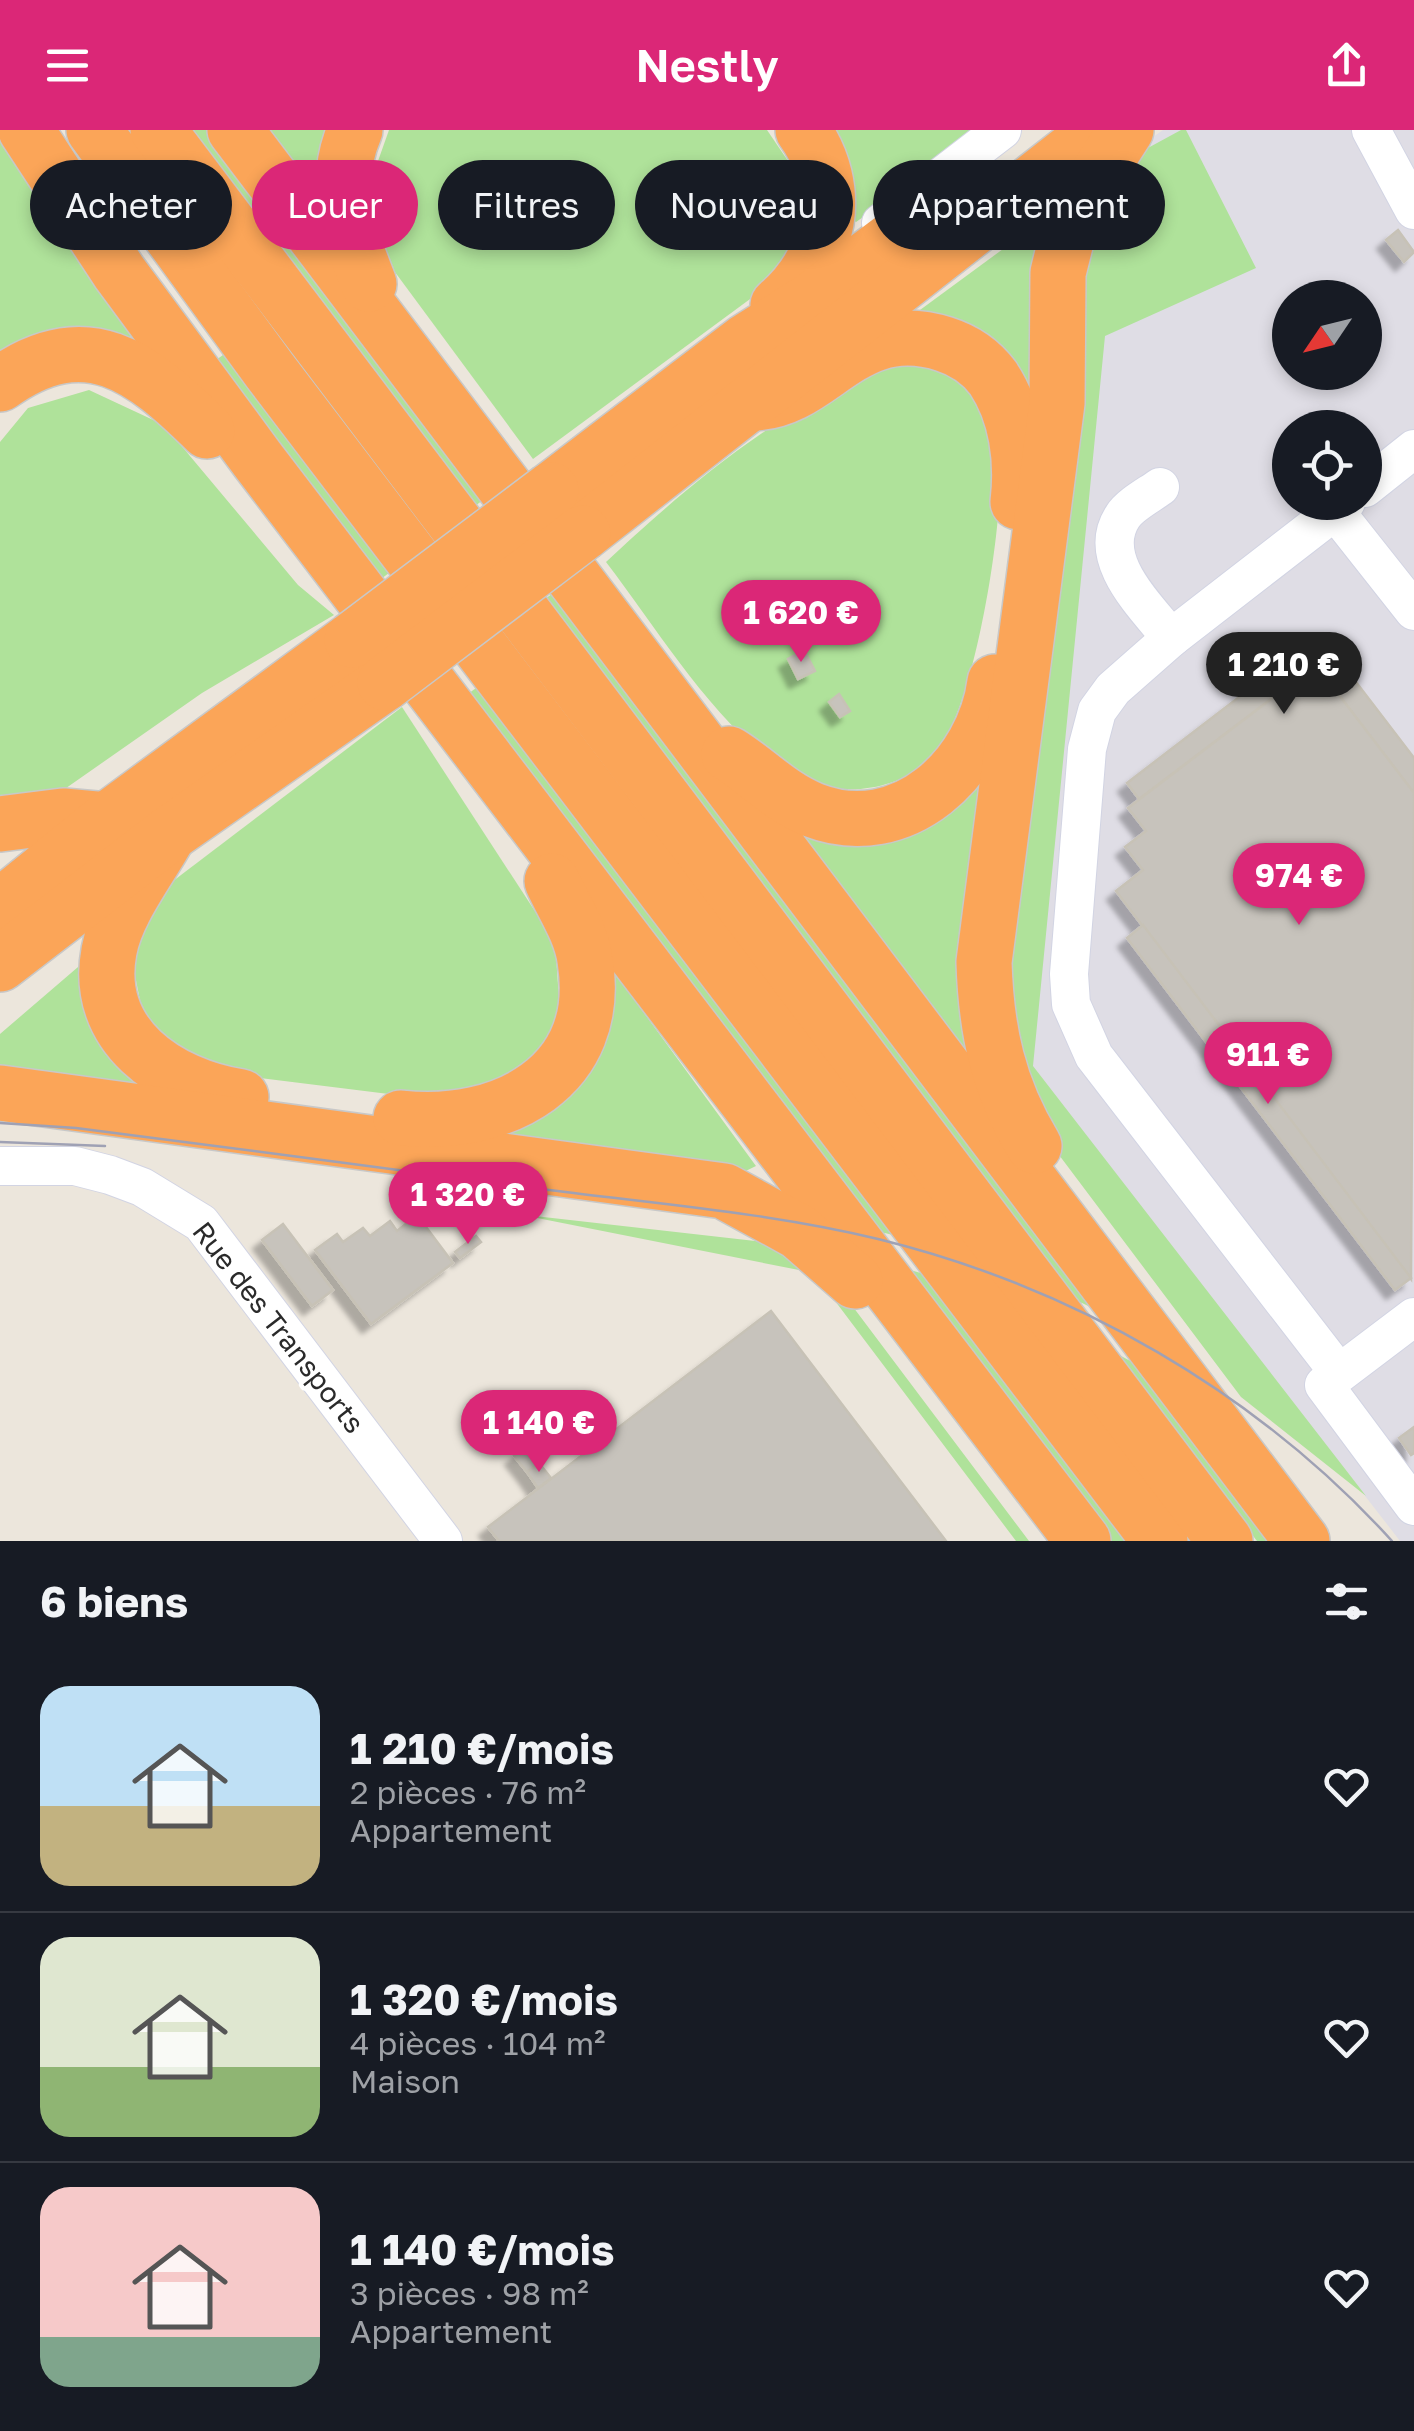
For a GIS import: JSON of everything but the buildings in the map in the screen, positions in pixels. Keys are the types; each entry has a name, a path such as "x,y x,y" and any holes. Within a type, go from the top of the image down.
{"highway":[{"path":"26,130 119,272 257,459 1083,1541"},
{"path":"94,130 270,371 1160,1541"},
{"path":"158,130 1225,1541"},
{"path":"235,130 1302,1541"},
{"path":"356,130 344,156 343,207 371,290 370,311"},
{"path":"0,964 170,834 385,683 745,342 791,294 815,259 829,216 826,176 803,130"},
{"path":"745,342 813,299 1036,130"},
{"path":"0,907 107,820 352,640 755,402 778,377 842,326 1119,135"},
{"path":"1092,1265 1096,1240 1026,1132 1001,1082 986,1011 984,962 1057,403 1058,273 1073,212 1119,135"},
{"path":"695,738 738,759 794,802 846,817 884,815 918,801 956,774 974,750 994,690 1021,477 1016,430 1004,394 986,368 958,348 928,339 901,338 852,353 784,399 755,402"},
{"path":"0,384 49,358 82,353 116,360 144,374 231,450 257,459"},
{"path":"0,824 63,816 107,820"},
{"path":"170,834 113,938 107,986 121,1027 152,1063 195,1088 226,1095 346,1113 452,1120 494,1112 538,1088 559,1068 578,1032 585,1011 585,959 552,882 549,866 554,849"},
{"path":"0,1093 724,1192 799,1232 854,1280 912,1317"}],"lane":[{"path":"791,294 1002,130"},
{"path":"1371,130 1414,210"},
{"path":"852,353 884,322 1119,135"},
{"path":"1382,475 1414,450"},
{"path":"1160,487 1123,516 1115,541 1120,571 1172,638"},
{"path":"1323,520 1112,688 1097,711 1087,749 1069,974 1071,1004 1094,1056 1339,1373"},
{"path":"1361,520 1414,611"},
{"path":"0,990 142,882"},
{"name":"Rue des Transports","path":"0,1166 75,1166 142,1187 201,1223 443,1541"},
{"path":"1414,1316 1324,1384 1414,1506"}],"shaded area":[{"path":"1163,130 1414,130 1414,1541 1400,1541 1032,1066 1104,336 1121,250 1165,250 1165,160 1140,160 1143,144"}],"green space":[{"path":"186,130 211,130 252,183 252,218 232,191 232,160 209,160"},
{"path":"260,130 338,130 332,160 286,160"},
{"path":"389,130 767,130 787,160 635,160 635,250 795,250 784,274 533,459 389,264 384,250 418,250 418,160 378,160"},
{"path":"822,130 975,130 941,160 873,160 873,210 856,222 853,160 830,160"},
{"path":"1186,130 1256,268 1105,336 1033,1066 1366,1496 1241,1397 1038,1127 1005,988 1081,250 1165,250 1165,160 1139,160 1146,149"},
{"path":"0,139 30,184 30,250 74,250 131,336 119,351 0,371"},
{"path":"276,250 303,250 491,494 471,509"},
{"path":"1002,250 1046,250 1042,427 920,310"},
{"path":"223,355 389,573 374,584 209,365"},
{"path":"922,360 955,379 976,398 988,422 998,462 996,540 975,656 953,723 926,763 907,776 864,789 818,785 777,766 728,722 606,562 712,470 795,412 880,371"},
{"path":"89,390 164,425 298,585 334,615 202,693 59,793 0,802 0,442 28,408"},
{"path":"559,589 1107,1315 1059,1292 542,601"},
{"path":"476,688 893,1235 864,1228 460,700"},
{"path":"402,707 555,942 561,1028 514,1081 453,1102 252,1077 188,1059 143,1015 130,951 156,894"},
{"path":"995,737 967,1059 793,828 817,830"},
{"path":"92,955 97,1006 106,1041 126,1072 165,1106 0,1084 0,1034"},
{"path":"611,968 756,1166 723,1182 460,1142 522,1128 568,1096"},
{"path":"517,1214 808,1247 1029,1541 1016,1541 823,1285 804,1271"},
{"path":"900,1267 931,1276 1131,1541 1107,1541"},
{"path":"1112,1351 1154,1374 1280,1541 1257,1541"}],"tram line":[{"path":"0,1123 76,1128 755,1216 878,1239 951,1260 1022,1285 1158,1352 1282,1438 1339,1487 1392,1541"},
{"path":"0,1142 105,1146"}]}
